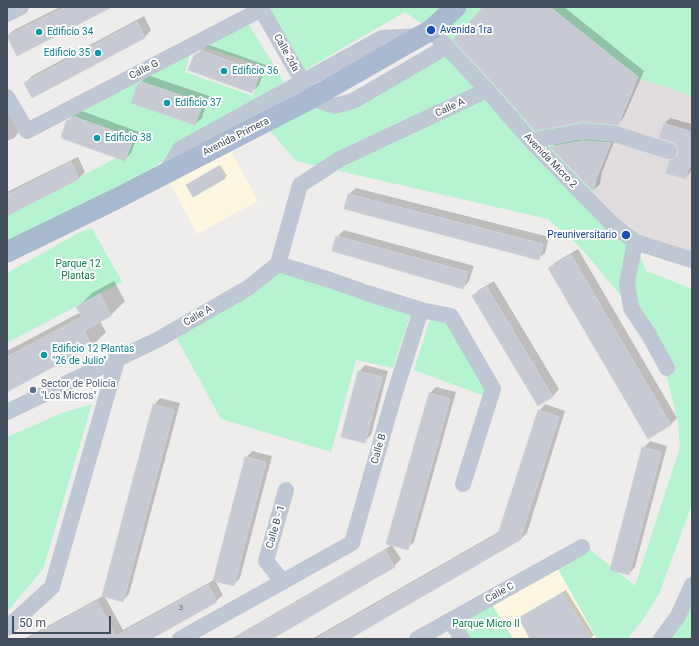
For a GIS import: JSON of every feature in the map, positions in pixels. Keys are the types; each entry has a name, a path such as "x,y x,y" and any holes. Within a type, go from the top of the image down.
{"main road":[{"name":"Avenida Primera","path":"7,252 165,174 307,90 425,33 456,7"}],"street":[{"path":"7,14 21,7"},
{"name":"Calle 2da","path":"261,8 307,90"},
{"name":"Calle G","path":"7,97 27,131 261,8"},
{"name":"Avenida Micro 2","path":"425,33 446,47 487,90 531,141 610,222 635,242 692,260"},
{"path":"307,90 334,106 353,101 446,47"},
{"name":"Calle A","path":"7,412 159,339 248,288 278,264 300,185 340,159 487,90"},
{"path":"531,141 583,131 615,134 669,151"},
{"path":"635,242 627,283 630,308 649,335 667,368"},
{"path":"278,264 421,310 451,316 493,389 463,484"},
{"name":"Calle B","path":"180,639 352,543 395,392 421,310"},
{"path":"7,628 52,587 117,360"},
{"name":"Calle B - 1","path":"283,582 266,560 286,490"},
{"name":"Calle C","path":"417,639 582,547"},
{"path":"661,639 678,616 692,585"},
{"path":"451,620 462,639"}],"shaded area":[{"path":"638,77 692,96 692,260 626,235 591,203 596,179"},
{"path":"226,142 258,201 197,234 165,174"},
{"path":"555,564 601,639 514,639 491,603"}],"green space":[{"path":"268,7 692,7 692,96 638,78 596,179 591,202 635,242 646,271 692,289 692,504 659,594 642,621 627,639 597,639 555,564 588,548 635,586 680,447 678,421 661,356 631,308 581,248 548,219 296,161 263,123 312,98 334,106 446,47 431,30 405,12 303,71"},
{"path":"249,25 284,82 128,184 7,249 7,215 116,158 131,139 66,116 190,54 185,72 253,96 263,66 201,46"},
{"name":"Parque 12 Plantas","path":"92,228 122,282 7,343 7,273 82,231"},
{"path":"282,269 411,312 393,368 356,360 331,452 221,419 176,337"},
{"path":"430,319 448,322 489,391 487,397 414,370"},
{"path":"92,404 43,569 7,612 7,437 62,413"},
{"path":"692,589 692,639 664,639"},
{"name":"Parque Micro II","path":"491,603 513,639 468,639 460,623"}],"building":[{"name":"Edificio 34","path":"66,7 112,7 17,56 7,36"},
{"path":"483,7 550,7 638,77 618,125 581,122 535,131 453,40"},
{"name":"Edificio 35","path":"137,22 145,38 32,98 24,83"},
{"name":"Edificio 36","path":"202,51 260,72 252,93 188,70 194,55"},
{"name":"Edificio 37","path":"142,82 203,103 195,125 131,103 137,85"},
{"name":"Edificio 38","path":"75,117 133,138 125,161 61,138 66,121"},
{"path":"664,123 692,132 692,168 689,167 686,179 666,173 670,160 676,158 678,154 678,149 672,142 659,138"},
{"path":"583,141 611,143 596,179 593,191 550,147"},
{"path":"71,162 79,179 7,216 7,195"},
{"path":"219,166 226,178 193,197 186,185"},
{"path":"348,194 543,244 539,260 344,209"},
{"path":"336,236 468,272 463,289 332,251"},
{"path":"571,255 671,425 648,439 548,268"},
{"path":"487,287 553,397 538,406 472,296"},
{"name":"Edificio 12 Plantas \"26 de Julio\"","path":"100,294 111,316 84,331 92,346 7,392 7,357 82,317 76,307"},
{"path":"358,371 382,377 365,443 341,437"},
{"path":"429,393 450,399 408,550 386,544"},
{"path":"153,404 174,410 123,602 102,596"},
{"path":"538,410 559,417 520,540 349,639 316,639 498,534"},
{"path":"642,447 661,452 629,575 610,570"},
{"path":"245,457 266,462 234,586 213,581"},
{"path":"385,550 395,567 272,639 234,639"},
{"path":"208,585 217,602 151,639 28,639 97,601 116,636"},
{"path":"562,593 592,639 530,639 519,618"}],"place":[{"name":"Avenida 1ra","path":"431,30"},
{"name":"Edificio 34","path":"39,32"},
{"name":"Edificio 35","path":"98,53"},
{"name":"Edificio 36","path":"224,71"},
{"name":"Edificio 37","path":"167,103"},
{"name":"Edificio 38","path":"97,138"},
{"name":"Preuniversitario","path":"626,235"},
{"name":"Edificio 12 Plantas \"26 de Julio\"","path":"44,355"},
{"name":"Sector de Policía \"Los Micros\"","path":"33,390"}]}
